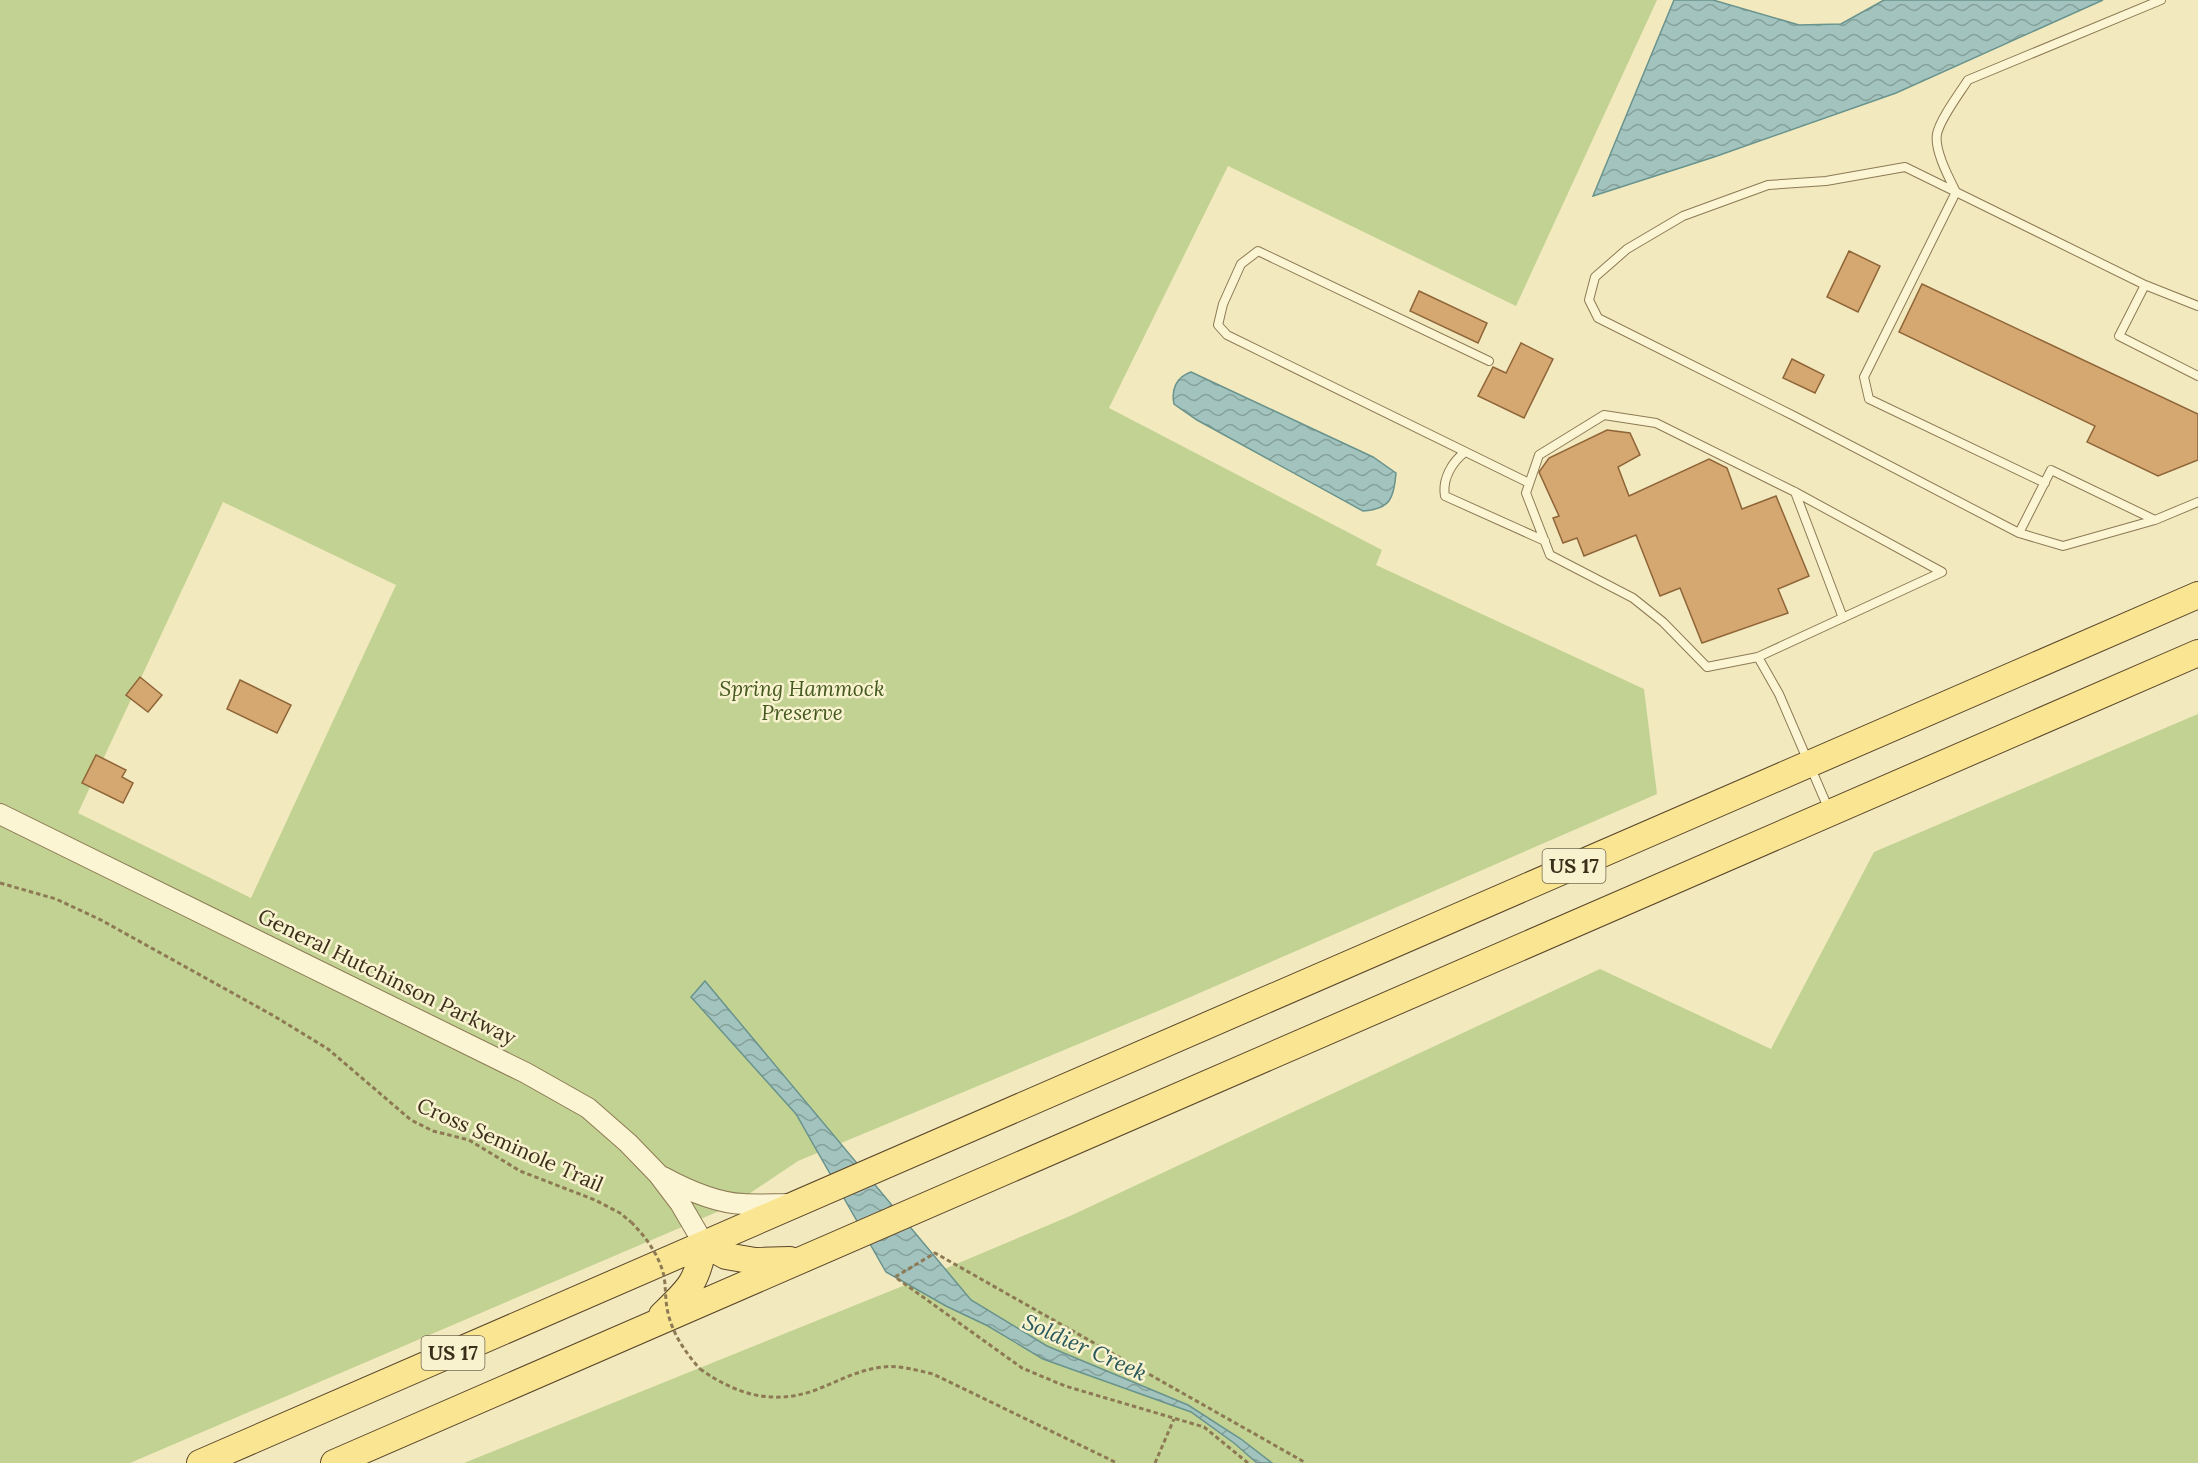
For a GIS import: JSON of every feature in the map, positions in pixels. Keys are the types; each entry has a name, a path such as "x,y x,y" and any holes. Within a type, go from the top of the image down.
{"main road":[{"name":"US 17","path":"200,1463 2198,595"},
{"name":"US 17","path":"334,1463 2198,653"},
{"path":"651,1326 688,1289 700,1269 704,1244 726,1256 755,1261 802,1260"}],"street":[{"name":"General Hutchinson Parkway","path":"0,814 526,1073 588,1108 628,1143 658,1174 680,1203 704,1244"},
{"path":"658,1174 690,1190 741,1204 808,1199"}],"lane":[{"path":"1956,192 1942,162 1937,135 1949,109 1968,80 2161,0"},
{"path":"2198,306 2145,285 1905,167 1826,182 1768,185 1683,216 1628,249 1595,276 1589,300 1598,318 1794,416 2019,533 2063,546 2155,520 2198,502"},
{"path":"1956,192 1864,377 1869,399 2045,483"},
{"path":"1489,361 1258,251 1241,264 1223,304 1218,325 1227,335 1529,483"},
{"path":"2145,285 2119,336 2198,376"},
{"path":"1604,415 1656,423 1795,492 1942,572 1758,657 1707,667 1663,622 1633,598 1550,555 1526,493 1529,483 1539,455 1604,415"},
{"path":"1464,452 1455,459 1443,486 1445,496 1545,541"},
{"path":"2019,533 2051,470 2155,520"},
{"path":"1795,492 1843,618"},
{"path":"1758,657 1779,694 1830,813"}],"path":[{"name":"Cross Seminole Trail","path":"0,883 56,899 101,920 274,1016 328,1048 411,1120 433,1131 469,1140 520,1171 595,1200 620,1213 649,1242 655,1254 664,1275 668,1314 688,1354 700,1369 718,1382 735,1390 765,1397 789,1396 813,1391 850,1374 885,1367 908,1368 933,1374 1117,1463"},
{"path":"1248,1463 1204,1427 1065,1386 1022,1368 895,1277 935,1253 1306,1463"},
{"path":"1155,1463 1174,1419"}],"green space":[{"name":"Spring Hammock Preserve","path":"0,0 1657,0 1516,306 1228,166 1109,408 1382,550 1376,565 1644,689 1657,794 1165,1008 798,1161 731,1206 130,1463 0,1463","holes":["223,502 396,585 251,898 78,813"]},
{"path":"2198,714 2198,1463 464,1463 935,1273 1070,1216 1600,969 1771,1049 1874,852"}],"water":[{"path":"1674,0 1713,0 1799,25 1841,24 1884,0 2103,0 1896,93 1714,157 1593,196"},
{"path":"1191,372 1373,457 1396,473 1394,490 1389,501 1379,508 1363,511 1197,420 1174,404 1173,399 1178,381"},
{"path":"705,981 971,1300 1047,1346 1188,1405 1241,1439 1272,1463 1257,1463 1191,1412 1043,1359 988,1326 946,1306 886,1272 796,1114 691,997"}],"building":[{"path":"1849,251 1880,266 1858,312 1827,297"},
{"path":"1922,284 2198,414 2198,460 2158,476 2087,442 2095,426 1899,332"},
{"path":"1419,291 1487,323 1478,343 1410,311"},
{"path":"1521,343 1553,359 1524,418 1478,396 1493,367 1506,373"},
{"path":"1792,359 1824,375 1815,393 1783,378"},
{"path":"1607,430 1630,433 1640,455 1618,467 1629,496 1709,459 1727,468 1742,509 1776,496 1809,576 1778,589 1788,613 1702,643 1680,588 1660,596 1636,535 1584,556 1577,538 1563,543 1553,518 1559,516 1539,472 1549,458"},
{"path":"140,677 162,695 148,712 126,695"},
{"path":"240,680 291,705 277,733 227,709"},
{"path":"96,755 126,770 122,777 133,783 123,803 82,783"}],"water label":[{"name":"Soldier Creek","path":"1085,1347"}]}
